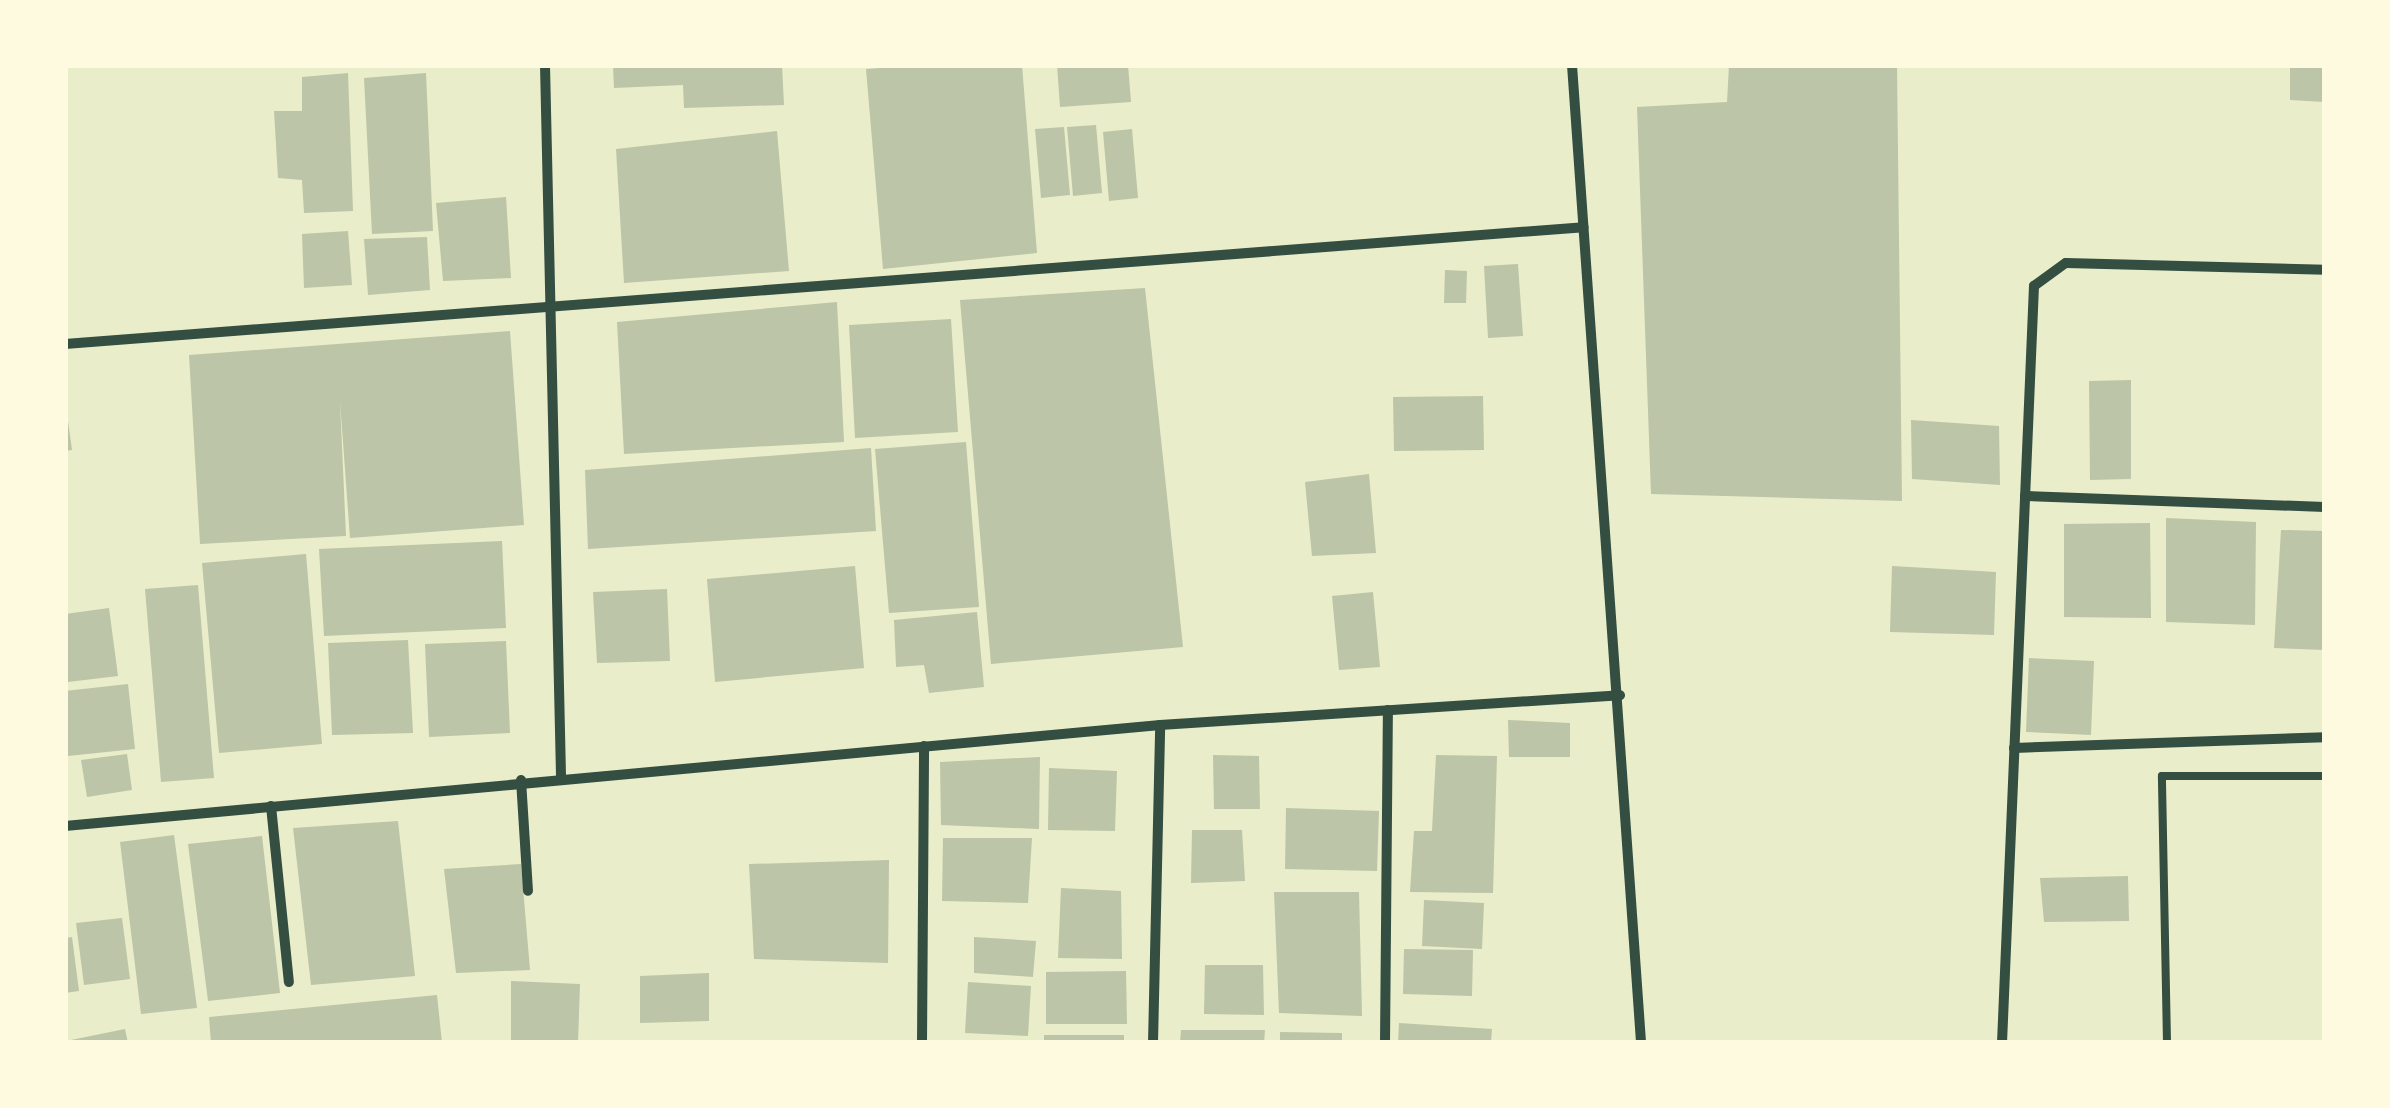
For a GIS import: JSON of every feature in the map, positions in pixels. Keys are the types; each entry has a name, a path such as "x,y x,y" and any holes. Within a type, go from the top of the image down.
{"street":[{"path":"545,65 561,776"},
{"path":"1572,65 1620,696 1641,1043"},
{"path":"65,344 552,310 1584,227"},
{"path":"2002,1043 2034,286 2047,270 2325,270"},
{"path":"2025,496 2325,507"},
{"path":"65,826 561,776 1160,725 1620,696"},
{"path":"1385,1043 1388,710"},
{"path":"1152,1043 1160,725"},
{"path":"2014,748 2325,737"},
{"path":"922,1043 924,746"},
{"path":"521,780 528,891"},
{"path":"271,806 290,982"}],"lane":[{"path":"2167,1043 2162,776 2325,776"}],"building":[{"path":"613,65 782,65 784,105 684,108 683,85 614,88"},
{"path":"1022,65 1037,253 883,269 866,69"},
{"path":"1057,65 1128,65 1131,102 1060,107"},
{"path":"1729,65 1897,65 1902,501 1651,494 1637,107 1727,102"},
{"path":"2290,65 2325,65 2325,102 2290,100"},
{"path":"348,73 353,211 304,213 302,180 278,178 274,111 302,111 302,77"},
{"path":"426,73 433,231 372,234 364,78"},
{"path":"1096,125 1102,193 1073,196 1067,127"},
{"path":"1064,127 1070,195 1041,198 1035,129"},
{"path":"1132,129 1138,198 1109,201 1103,132"},
{"path":"777,131 789,271 624,283 616,149"},
{"path":"506,197 511,278 443,281 436,203"},
{"path":"348,231 352,285 304,288 302,234"},
{"path":"427,237 430,290 368,295 364,239"},
{"path":"1518,264 1523,336 1488,338 1484,266"},
{"path":"1445,270 1467,271 1466,303 1444,303"},
{"path":"1145,288 1183,647 991,664 960,300"},
{"path":"837,302 844,442 624,454 617,322"},
{"path":"951,319 958,432 855,438 849,325"},
{"path":"510,331 524,525 350,538 340,401 346,536 200,544 189,355"},
{"path":"2131,380 2131,479 2090,480 2089,381"},
{"path":"1483,396 1484,450 1394,451 1393,397"},
{"path":"65,415 72,450 65,451"},
{"path":"1911,420 1999,426 2000,485 1912,479"},
{"path":"966,442 979,607 889,613 875,449"},
{"path":"871,448 876,531 588,549 585,470"},
{"path":"1369,474 1376,553 1312,556 1305,482"},
{"path":"2166,518 2256,522 2255,625 2166,622"},
{"path":"2150,523 2151,618 2064,617 2064,524"},
{"path":"2281,530 2325,531 2325,650 2274,648"},
{"path":"502,541 506,628 324,636 319,549"},
{"path":"306,554 322,744 219,753 202,563"},
{"path":"855,566 864,668 715,682 707,579"},
{"path":"1892,566 1996,572 1994,635 1890,632"},
{"path":"198,585 214,778 161,782 145,589"},
{"path":"667,589 670,661 597,663 593,592"},
{"path":"1373,592 1380,667 1339,670 1332,596"},
{"path":"109,608 118,676 68,682 65,614"},
{"path":"977,612 984,687 929,693 924,665 896,667 894,620"},
{"path":"408,640 413,733 332,735 328,643"},
{"path":"506,641 510,733 429,737 425,644"},
{"path":"2029,658 2094,661 2091,735 2026,732"},
{"path":"128,684 135,749 68,756 65,691"},
{"path":"1508,720 1570,723 1570,757 1509,757"},
{"path":"127,754 132,790 87,797 81,760"},
{"path":"1213,755 1259,756 1260,809 1214,809"},
{"path":"1436,755 1497,756 1493,893 1410,892 1414,831 1432,831"},
{"path":"1040,757 1039,829 941,825 940,762"},
{"path":"1049,768 1117,771 1115,831 1048,830"},
{"path":"1286,808 1379,811 1377,871 1285,869"},
{"path":"398,821 415,976 311,985 293,828"},
{"path":"1192,830 1242,830 1245,881 1191,883"},
{"path":"174,835 197,1008 141,1014 120,842"},
{"path":"262,836 280,993 208,1001 188,844"},
{"path":"943,838 1032,838 1028,903 942,901"},
{"path":"889,860 888,963 754,959 749,864"},
{"path":"521,864 530,970 456,973 444,869"},
{"path":"2128,876 2129,921 2044,922 2040,878"},
{"path":"1061,888 1121,891 1122,959 1058,958"},
{"path":"1274,892 1359,892 1362,1016 1279,1013"},
{"path":"1424,900 1484,903 1482,949 1422,946"},
{"path":"122,918 130,979 84,985 76,923"},
{"path":"72,937 79,991 65,993 65,938"},
{"path":"974,937 1036,941 1033,977 974,973"},
{"path":"1404,949 1473,950 1472,996 1403,994"},
{"path":"1205,965 1263,965 1264,1015 1204,1014"},
{"path":"1126,971 1127,1024 1046,1024 1046,972"},
{"path":"709,973 709,1021 640,1023 640,976"},
{"path":"511,981 580,984 578,1043 511,1043"},
{"path":"968,982 1031,986 1028,1036 965,1033"},
{"path":"437,995 442,1043 211,1043 209,1017"},
{"path":"1399,1023 1492,1029 1491,1043 1398,1043"},
{"path":"125,1029 128,1043 66,1043 66,1041"},
{"path":"1181,1030 1265,1030 1264,1043 1180,1043"},
{"path":"1280,1032 1342,1033 1342,1043 1280,1043"},
{"path":"1044,1035 1124,1035 1124,1043 1044,1043"}]}
